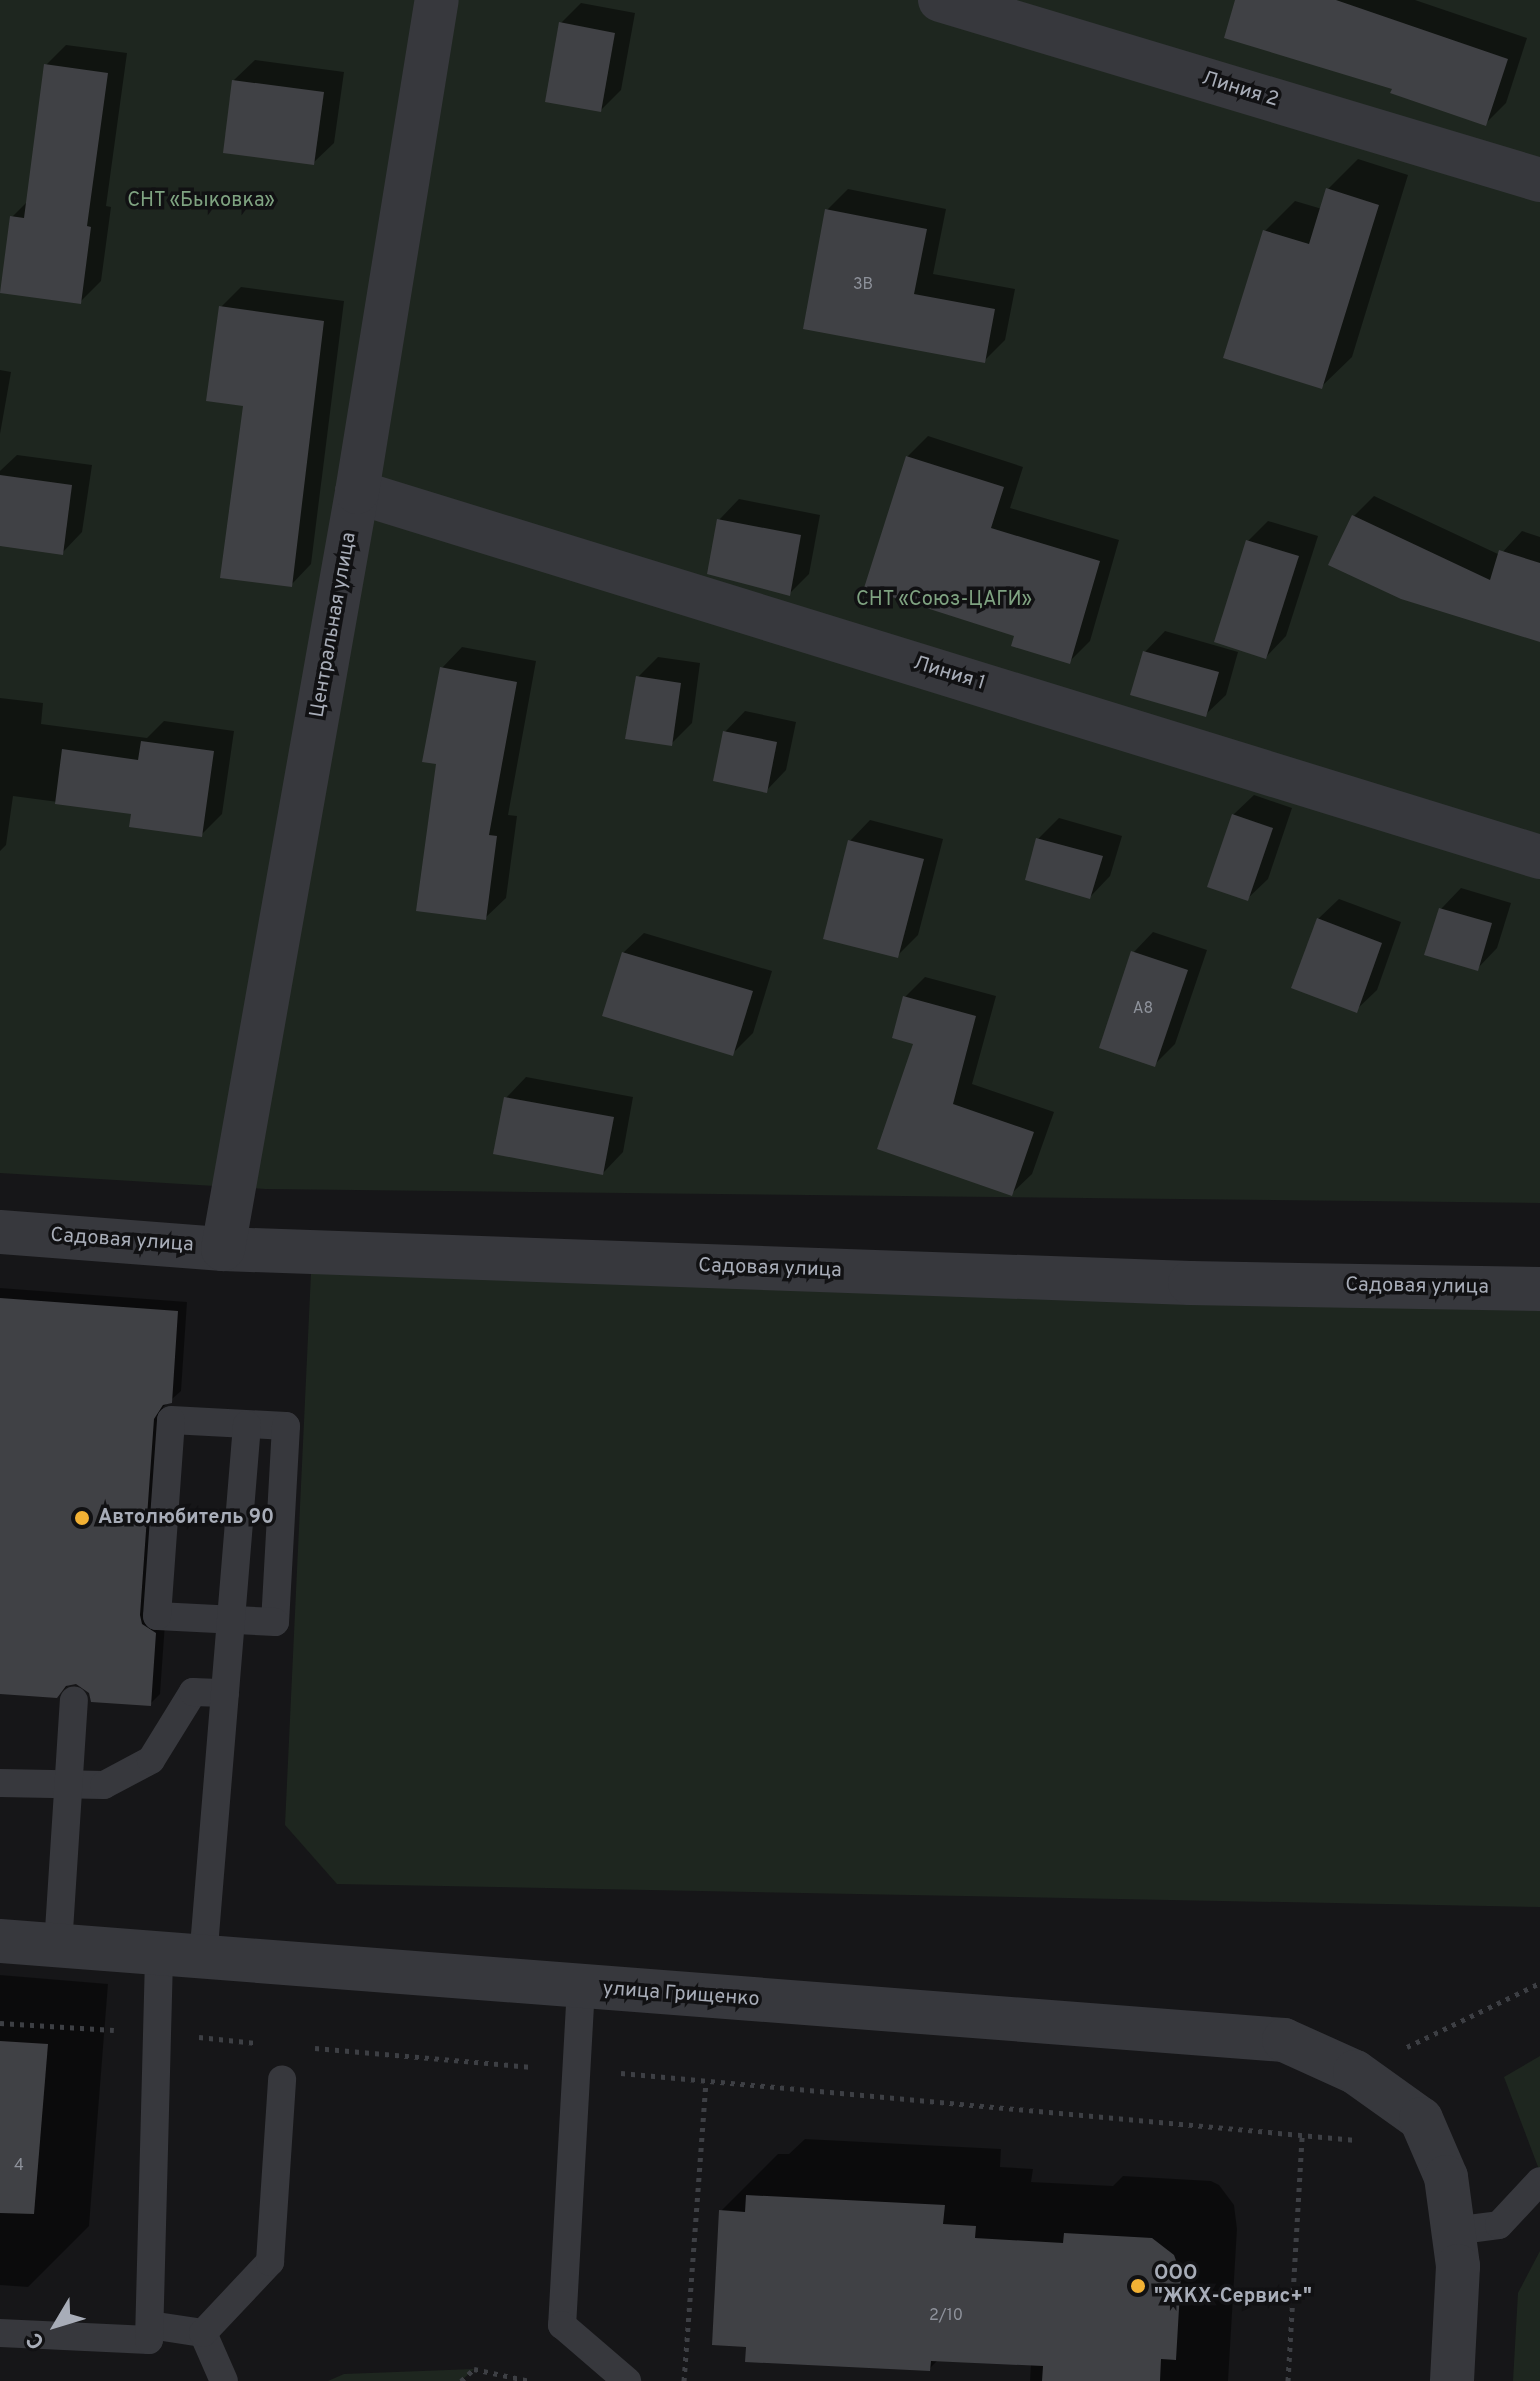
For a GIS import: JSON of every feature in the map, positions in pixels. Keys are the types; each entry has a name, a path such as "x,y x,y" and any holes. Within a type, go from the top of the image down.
{"street":[{"name":"Центральная улица","path":"223,1249 357,492 437,0"},
{"name":"Линия 2","path":"940,0 1540,180"},
{"name":"Линия 1","path":"357,492 1540,857"},
{"name":"Садовая улица","path":"0,1232 223,1249 1190,1283 1540,1289"},
{"name":"улица Грищенко","path":"0,1941 1284,2040 1355,2072 1421,2119 1446,2177 1458,2266 1452,2381"}],"lane":[{"path":"171,1420 286,1426 275,1622 231,1619 157,1616 171,1420"},
{"path":"203,1959 247,1425"},
{"path":"0,1783 104,1785 151,1760 193,1692 225,1693"},
{"path":"58,1946 74,1701"},
{"path":"0,2333 149,2340 159,1955"},
{"path":"581,1987 574,2068 562,2325 627,2381"},
{"path":"203,2333 270,2262 282,2079"},
{"path":"1453,2231 1499,2225 1540,2181"},
{"path":"150,2325 203,2333"},
{"path":"203,2333 224,2381"}],"path":[{"path":"1355,2072 1540,1983"},
{"path":"0,2023 157,2033 265,2044"},
{"path":"310,2047 499,2067 574,2068 1365,2141"},
{"path":"684,2381 706,2082"},
{"path":"1288,2381 1302,2135"},
{"path":"461,2381 474,2369 530,2381"}],"green space":[{"name":"СНТ «Союз-ЦАГИ»","path":"0,0 1540,0 1540,1203 266,1189 0,1173"},
{"path":"312,1252 1540,1289 1540,1907 337,1884 285,1825"},
{"path":"1540,2056 1540,2172 1504,2077"},
{"path":"1540,2251 1540,2381 1513,2381 1518,2293"},
{"path":"474,2369 461,2381 328,2381 344,2374"}],"building":[{"path":"1235,0 1336,0 1508,59 1486,126 1390,93 1392,89 1224,38"},
{"path":"559,22 615,33 601,112 545,102"},
{"path":"44,64 108,73 87,226 91,227 81,304 0,293 10,216 24,218"},
{"path":"232,80 324,92 314,165 223,153"},
{"path":"1326,188 1379,205 1322,389 1223,358 1263,230 1309,244"},
{"path":"825,209 927,229 914,294 995,309 985,363 803,329"},
{"path":"219,306 324,321 292,587 220,578 243,406 206,401"},
{"path":"906,456 1004,487 991,528 1100,561 1070,664 1011,646 1014,636 864,588"},
{"path":"0,475 72,485 63,555 0,546"},
{"path":"1352,515 1490,580 1499,550 1540,563 1540,642 1401,599 1328,565"},
{"path":"717,519 801,535 790,596 707,574"},
{"path":"1246,540 1299,556 1266,659 1214,642"},
{"path":"1143,651 1219,672 1206,717 1130,695"},
{"path":"440,667 517,682 489,835 497,836 486,920 416,911 436,764 422,762"},
{"path":"636,676 681,683 672,746 625,739"},
{"path":"723,731 777,742 767,793 713,781"},
{"path":"141,741 214,751 202,837 129,827 131,814 55,804 62,749 138,760"},
{"path":"1232,814 1273,828 1248,901 1207,887"},
{"path":"1036,838 1103,856 1090,899 1025,880"},
{"path":"848,840 924,859 898,958 823,939"},
{"path":"1439,908 1492,923 1478,971 1424,955"},
{"path":"1317,918 1382,943 1357,1013 1291,988"},
{"path":"1131,951 1188,970 1155,1067 1099,1048"},
{"path":"622,952 753,991 733,1056 602,1016"},
{"path":"903,996 976,1016 953,1104 1034,1132 1012,1196 877,1149 913,1044 892,1038"},
{"path":"504,1097 614,1117 603,1175 493,1154"},
{"name":"Автолюбитель 90","path":"0,1298 178,1311 172,1403 163,1405 154,1419 140,1615 142,1624 156,1633 151,1706 91,1702 89,1693 76,1684 66,1686 57,1698 0,1694"},
{"path":"0,2041 48,2044 34,2214 0,2213"},
{"path":"746,2195 945,2205 943,2224 976,2226 975,2238 1063,2243 1064,2233 1152,2238 1174,2255 1181,2274 1176,2360 1161,2359 1160,2381 1042,2381 1043,2366 931,2361 930,2371 745,2362 746,2347 712,2345 719,2210 745,2212"}],"place":[{"name":"Автолюбитель 90","path":"82,1518"},
{"name":"ООО \"ЖКХ-Сервис+\"","path":"1138,2286"}],"park label":[{"name":"СНТ «Быковка»","path":"201,201"}]}
